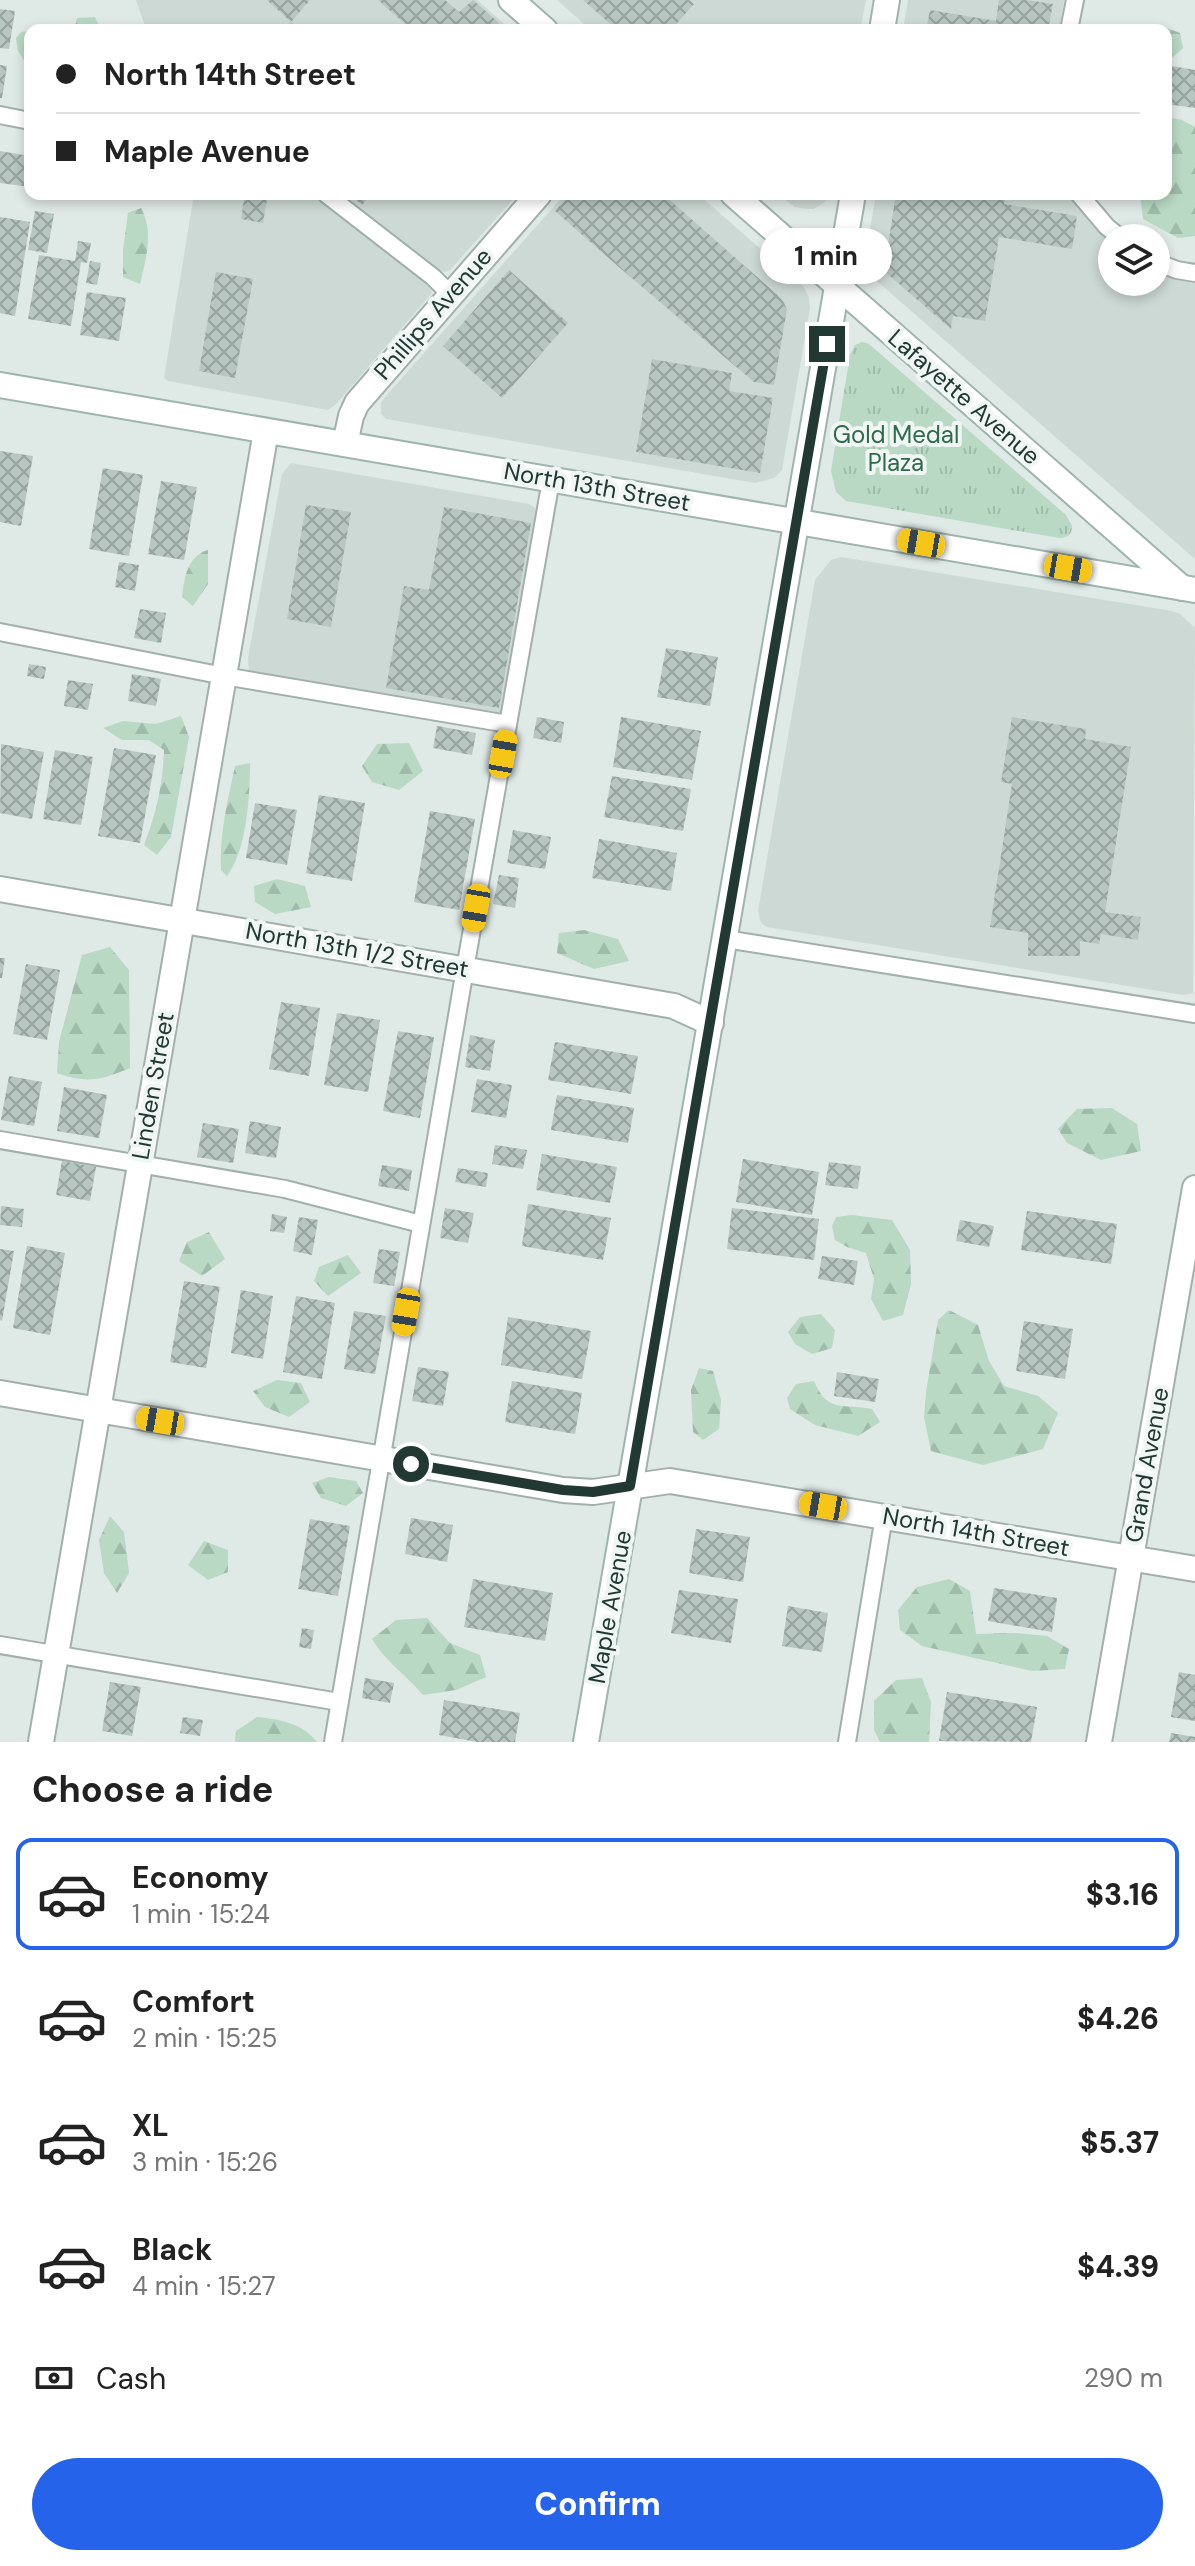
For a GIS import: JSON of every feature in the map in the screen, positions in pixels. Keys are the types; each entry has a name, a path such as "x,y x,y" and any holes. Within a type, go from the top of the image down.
{"street":[{"path":"511,0 538,24"},
{"path":"883,24 887,0"},
{"name":"Phillips Avenue","path":"345,444 357,403 534,200"},
{"name":"Lafayette Avenue","path":"740,200 1190,593"},
{"name":"Maple Avenue","path":"586,1742 852,200"},
{"name":"North 13th Street","path":"0,385 1190,593"},
{"name":"Linden Street","path":"41,1742 266,431"},
{"name":"North 13th 1/2 Street","path":"0,889 674,1006 711,1023"},
{"name":"Grand Avenue","path":"1099,1742 1195,1188"},
{"name":"North 14th Street","path":"0,1393 563,1490 593,1492 670,1481 1195,1569"}],"lane":[{"path":"1070,24 1075,0"},
{"path":"0,115 24,120"},
{"path":"334,200 433,277 450,294"},
{"path":"1084,200 1104,224"},
{"path":"1170,267 1195,273"},
{"path":"333,1742 551,480"},
{"path":"0,632 224,676 508,724"},
{"path":"725,939 1195,1014"},
{"path":"0,1140 285,1189 421,1224"},
{"path":"847,1742 884,1516"},
{"path":"0,1645 339,1702"}],"shaded area":[{"path":"136,0 477,0 504,24 144,24"},
{"path":"557,0 866,0 861,24 584,24"},
{"path":"908,0 1064,0 1060,24 904,24"},
{"path":"193,200 321,200 430,285 432,293 328,410 164,378"},
{"path":"350,200 513,200 450,270 440,271"},
{"path":"560,200 705,200 804,287 809,298 810,308 782,470 774,478 755,483 386,419 381,414 381,403"},
{"path":"785,200 826,200 814,209 795,207"},
{"path":"875,200 1076,200 1098,228 1098,296 1170,296 1170,277 1195,283 1195,559 878,282 864,263"},
{"path":"291,463 529,504 535,508 537,514 500,713 254,674 249,670 248,658 282,474"},
{"path":"841,557 1172,611 1195,628 1193,993 1183,995 767,927 761,923 758,911 815,580 831,560"}],"green space":[{"path":"95,17 98,24 76,24 77,18"},
{"path":"1172,30 1180,33 1183,48 1172,58"},
{"path":"24,32 24,60 18,51 16,38"},
{"path":"1172,118 1182,120 1195,127 1195,236 1178,238 1170,234 1170,224 1152,224 1143,219 1141,200 1172,200"},
{"path":"141,208 148,236 140,284 123,277 123,250 128,213"},
{"name":"Gold Medal Plaza","path":"862,342 869,344 1066,515 1072,526 1071,532 1059,538 846,501 836,492 831,471 850,355 855,345"},
{"path":"208,550 208,584 193,606 182,597 186,576 195,557"},
{"path":"181,716 189,737 171,837 157,855 144,845 158,799 164,750 149,740 122,740 103,728 123,721 156,724"},
{"path":"409,743 423,771 399,790 372,782 362,766 377,744"},
{"path":"250,763 243,837 227,876 221,870 221,857 235,766"},
{"path":"277,879 305,886 311,907 275,914 255,902 254,886"},
{"path":"584,930 618,939 629,961 594,969 557,953 559,933"},
{"path":"110,947 129,970 130,1068 94,1079 77,1079 57,1073 59,1042 82,955"},
{"path":"1112,1108 1137,1124 1141,1151 1101,1160 1067,1143 1058,1129 1077,1109"},
{"path":"852,1215 892,1220 910,1250 911,1284 903,1315 883,1321 871,1299 874,1279 866,1253 835,1240 832,1226 836,1217"},
{"path":"209,1232 225,1259 202,1276 179,1261 187,1242"},
{"path":"348,1255 361,1273 328,1296 314,1281 319,1267"},
{"path":"949,1310 978,1325 989,1361 1004,1386 1038,1396 1058,1413 1043,1449 983,1465 931,1451 924,1417 926,1392 938,1320"},
{"path":"821,1314 835,1330 832,1348 812,1354 795,1344 788,1332 800,1317"},
{"path":"699,1368 713,1371 721,1400 719,1429 703,1440 693,1432 691,1390"},
{"path":"277,1380 301,1383 310,1402 289,1417 265,1407 253,1391"},
{"path":"814,1381 831,1403 872,1409 880,1422 858,1436 815,1425 790,1409 787,1398 796,1384"},
{"path":"329,1477 356,1481 363,1493 346,1506 321,1498 312,1483"},
{"path":"110,1516 124,1532 129,1573 117,1593 104,1573 99,1540"},
{"path":"204,1541 228,1550 228,1572 208,1580 188,1565"},
{"path":"949,1579 970,1591 976,1634 1047,1636 1069,1649 1065,1669 1032,1671 922,1646 900,1630 898,1610 917,1587"},
{"path":"427,1618 450,1643 480,1655 486,1677 456,1690 423,1695 383,1655 372,1639 396,1620"},
{"path":"922,1678 931,1702 929,1742 880,1742 874,1730 874,1701 896,1680"},
{"path":"257,1717 297,1726 317,1742 235,1742 236,1731"}],"building":[{"path":"267,0 310,0 291,22"},
{"path":"378,0 445,0 459,12 473,0 499,23 498,24 405,24"},
{"path":"583,0 689,0 694,4 676,24 610,24"},
{"path":"999,0 1053,4 1049,24 927,24 930,10 996,21"},
{"path":"0,9 15,11 9,49 0,48"},
{"path":"0,65 7,66 2,98 0,98"},
{"path":"1172,66 1195,70 1195,108 1172,105"},
{"path":"0,151 24,155 24,186 0,183"},
{"path":"244,200 267,200 263,223 241,219"},
{"path":"565,200 670,200 782,299 787,309 774,385 754,382 555,211"},
{"path":"895,200 1005,200 1004,204 1077,216 1072,249 999,237 985,321 953,316 951,329 884,271"},
{"path":"35,211 54,214 47,253 28,250"},
{"path":"0,217 30,222 15,316 0,313"},
{"path":"78,241 91,243 87,263 81,262 71,326 28,319 39,255 75,261"},
{"path":"90,261 101,263 97,285 86,283"},
{"path":"509,270 568,323 502,398 443,346"},
{"path":"216,272 253,279 235,378 199,371"},
{"path":"87,292 126,298 119,341 80,335"},
{"path":"652,359 732,373 729,391 773,398 760,473 636,452"},
{"path":"0,451 33,456 21,526 0,522"},
{"path":"103,468 143,475 129,556 89,549"},
{"path":"161,481 197,487 184,560 148,554"},
{"path":"306,505 351,512 331,627 287,619"},
{"path":"444,507 531,523 499,708 386,688 404,586 429,590"},
{"path":"119,562 139,565 135,591 115,587"},
{"path":"140,609 166,613 161,643 134,638"},
{"path":"666,648 718,657 710,706 657,697"},
{"path":"29,664 46,667 44,679 27,676"},
{"path":"132,674 161,679 156,706 128,701"},
{"path":"68,680 93,684 88,710 64,706"},
{"path":"537,717 564,722 561,743 533,738"},
{"path":"621,717 701,731 692,780 613,767"},
{"path":"1012,717 1086,729 1085,739 1131,747 1105,912 1141,917 1138,940 1101,934 1099,944 1080,941 1080,956 1028,956 1028,933 990,927 1012,784 1001,782"},
{"path":"437,726 476,733 472,755 433,748"},
{"path":"1,744 44,752 32,819 0,813"},
{"path":"114,748 156,755 140,843 98,836"},
{"path":"55,750 93,757 81,825 43,819"},
{"path":"612,776 691,789 683,831 604,817"},
{"path":"319,795 365,803 352,881 306,873"},
{"path":"255,803 297,810 287,865 246,858"},
{"path":"430,811 475,819 459,910 414,902"},
{"path":"513,830 551,837 545,869 507,863"},
{"path":"599,839 677,853 671,891 592,878"},
{"path":"499,875 519,878 515,908 493,904"},
{"path":"0,958 5,958 2,978 0,978"},
{"path":"26,964 60,970 47,1040 13,1034"},
{"path":"281,1002 320,1008 309,1076 269,1069"},
{"path":"337,1013 380,1020 368,1092 324,1085"},
{"path":"398,1031 434,1037 420,1118 383,1111"},
{"path":"470,1035 495,1040 490,1071 465,1067"},
{"path":"555,1042 638,1056 631,1094 548,1080"},
{"path":"9,1076 42,1082 34,1126 1,1120"},
{"path":"477,1079 512,1085 506,1118 471,1112"},
{"path":"64,1087 107,1095 99,1138 57,1131"},
{"path":"557,1095 634,1108 628,1143 551,1130"},
{"path":"250,1121 281,1127 276,1158 245,1153"},
{"path":"203,1123 239,1129 233,1163 197,1157"},
{"path":"495,1145 527,1150 523,1169 492,1164"},
{"path":"542,1154 617,1167 610,1203 536,1190"},
{"path":"743,1159 819,1172 812,1215 736,1202"},
{"path":"62,1161 96,1167 90,1201 56,1195"},
{"path":"829,1162 861,1166 858,1189 825,1185"},
{"path":"382,1165 412,1170 409,1191 378,1186"},
{"path":"458,1168 488,1173 486,1187 455,1182"},
{"path":"528,1204 611,1218 603,1260 522,1246"},
{"path":"1,1206 24,1209 22,1227 0,1225"},
{"path":"445,1208 474,1213 468,1243 440,1238"},
{"path":"732,1208 819,1219 814,1260 727,1249"},
{"path":"1027,1211 1117,1224 1111,1264 1021,1250"},
{"path":"272,1214 287,1217 284,1233 270,1231"},
{"path":"299,1217 318,1220 312,1255 293,1251"},
{"path":"960,1220 994,1226 989,1247 956,1241"},
{"path":"27,1246 65,1253 50,1335 13,1328"},
{"path":"0,1249 14,1251 2,1321 0,1320"},
{"path":"379,1249 400,1252 394,1286 373,1283"},
{"path":"822,1256 858,1261 854,1285 818,1279"},
{"path":"184,1281 220,1287 206,1368 170,1362"},
{"path":"241,1290 273,1296 263,1359 231,1353"},
{"path":"296,1296 335,1303 322,1379 283,1372"},
{"path":"354,1311 386,1316 375,1374 344,1369"},
{"path":"508,1317 591,1331 582,1379 501,1365"},
{"path":"1024,1321 1073,1329 1065,1379 1016,1371"},
{"path":"418,1367 449,1372 443,1406 412,1401"},
{"path":"837,1372 879,1379 875,1402 834,1396"},
{"path":"512,1381 582,1393 575,1434 505,1422"},
{"path":"411,1518 453,1525 447,1562 405,1554"},
{"path":"310,1519 350,1526 338,1596 298,1589"},
{"path":"696,1529 750,1537 743,1582 689,1573"},
{"path":"473,1579 553,1593 545,1641 464,1627"},
{"path":"994,1588 1057,1598 1052,1632 988,1621"},
{"path":"679,1590 738,1599 731,1643 671,1633"},
{"path":"788,1606 828,1613 822,1652 782,1646"},
{"path":"302,1628 314,1630 311,1649 299,1647"},
{"path":"1179,1672 1195,1675 1195,1721 1171,1717"},
{"path":"365,1678 394,1683 390,1703 362,1698"},
{"path":"110,1682 141,1687 132,1736 102,1731"},
{"path":"947,1692 1037,1707 1031,1742 939,1741"},
{"path":"444,1700 520,1713 515,1742 477,1742 439,1735"},
{"path":"183,1717 203,1720 200,1736 180,1733"},
{"path":"1171,1733 1195,1737 1195,1742 1169,1742"}],"route":[{"path":"411,1464 563,1490 593,1492 630,1486 827,344"}]}
